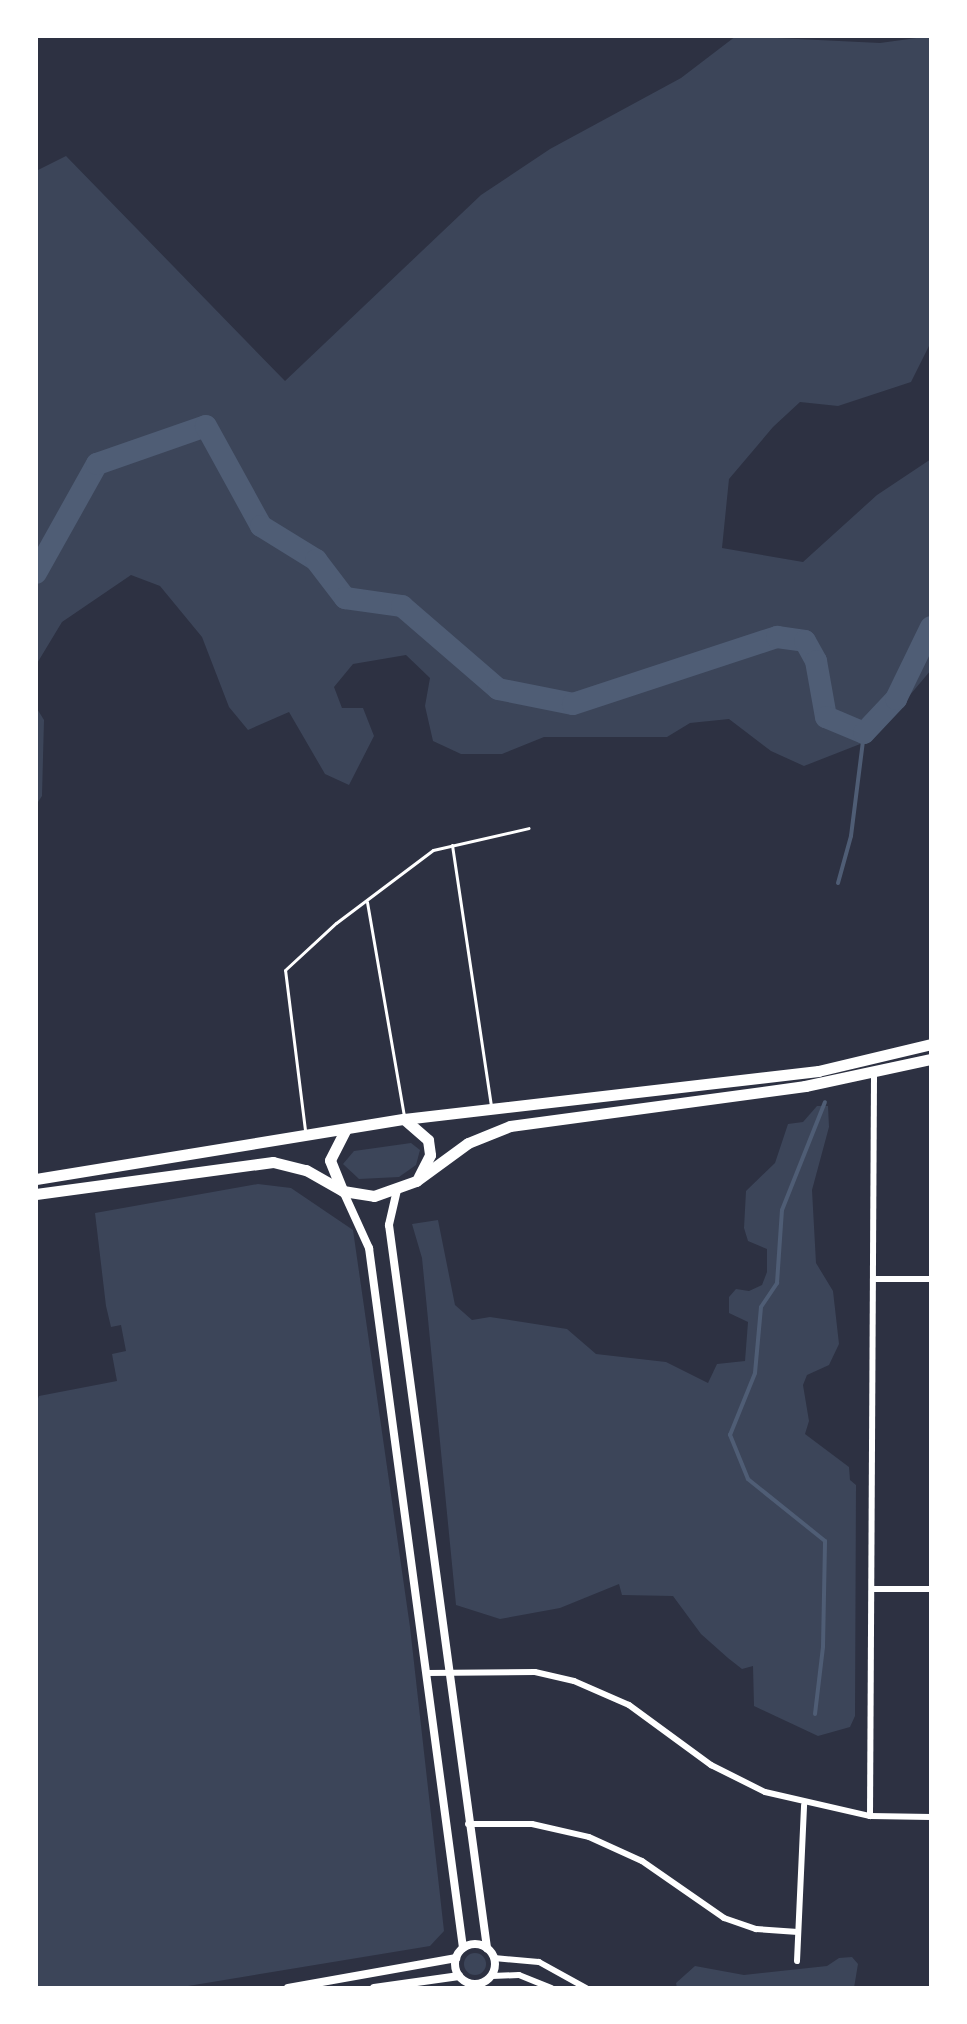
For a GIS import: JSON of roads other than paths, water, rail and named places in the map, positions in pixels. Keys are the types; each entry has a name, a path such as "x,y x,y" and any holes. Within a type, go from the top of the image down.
{"highway":[{"path":"36,1179 306,1138 404,1119 818,1071 931,1044"},
{"path":"36,1194 273,1162 306,1170 343,1191 374,1196 416,1181 468,1143 510,1126 874,1075 931,1059"},
{"path":"404,1119 428,1140 430,1155 416,1181"},
{"path":"343,1191 330,1160 345,1130"}],"street":[{"path":"870,1816 876,1279 874,1075"},
{"path":"397,1190 389,1225 468,1824 487,1948 494,1958 489,1981"},
{"path":"343,1191 369,1248 463,1948 456,1958 459,1976 470,1986 519,1975 552,1988"},
{"path":"876,1279 931,1279"},
{"path":"872,1589 931,1589"},
{"path":"427,1673 448,1670 535,1672 592,1688 646,1715 729,1775 804,1805 870,1816 931,1817"},
{"path":"797,1961 804,1805"},
{"path":"468,1824 532,1824 589,1837 642,1861 724,1918 756,1929 798,1932"},
{"path":"463,1948 487,1948"},
{"path":"288,1988 456,1958"},
{"path":"494,1958 539,1962 586,1988"},
{"path":"374,1988 459,1976"}],"lane":[{"path":"306,1138 285,970 433,850 529,828"},
{"path":"452,845 492,1111"},
{"path":"367,901 404,1119"}],"waterway":[{"path":"36,573 97,464 206,426 261,526 316,560 345,598 402,606 498,689 573,704 777,637 805,641 816,661 826,717 864,733 896,699 931,627"},
{"path":"838,883 851,836 864,733"},
{"path":"815,1714 823,1647 825,1541 748,1479 730,1435 755,1373 761,1307 777,1283 782,1210 825,1102"}]}
